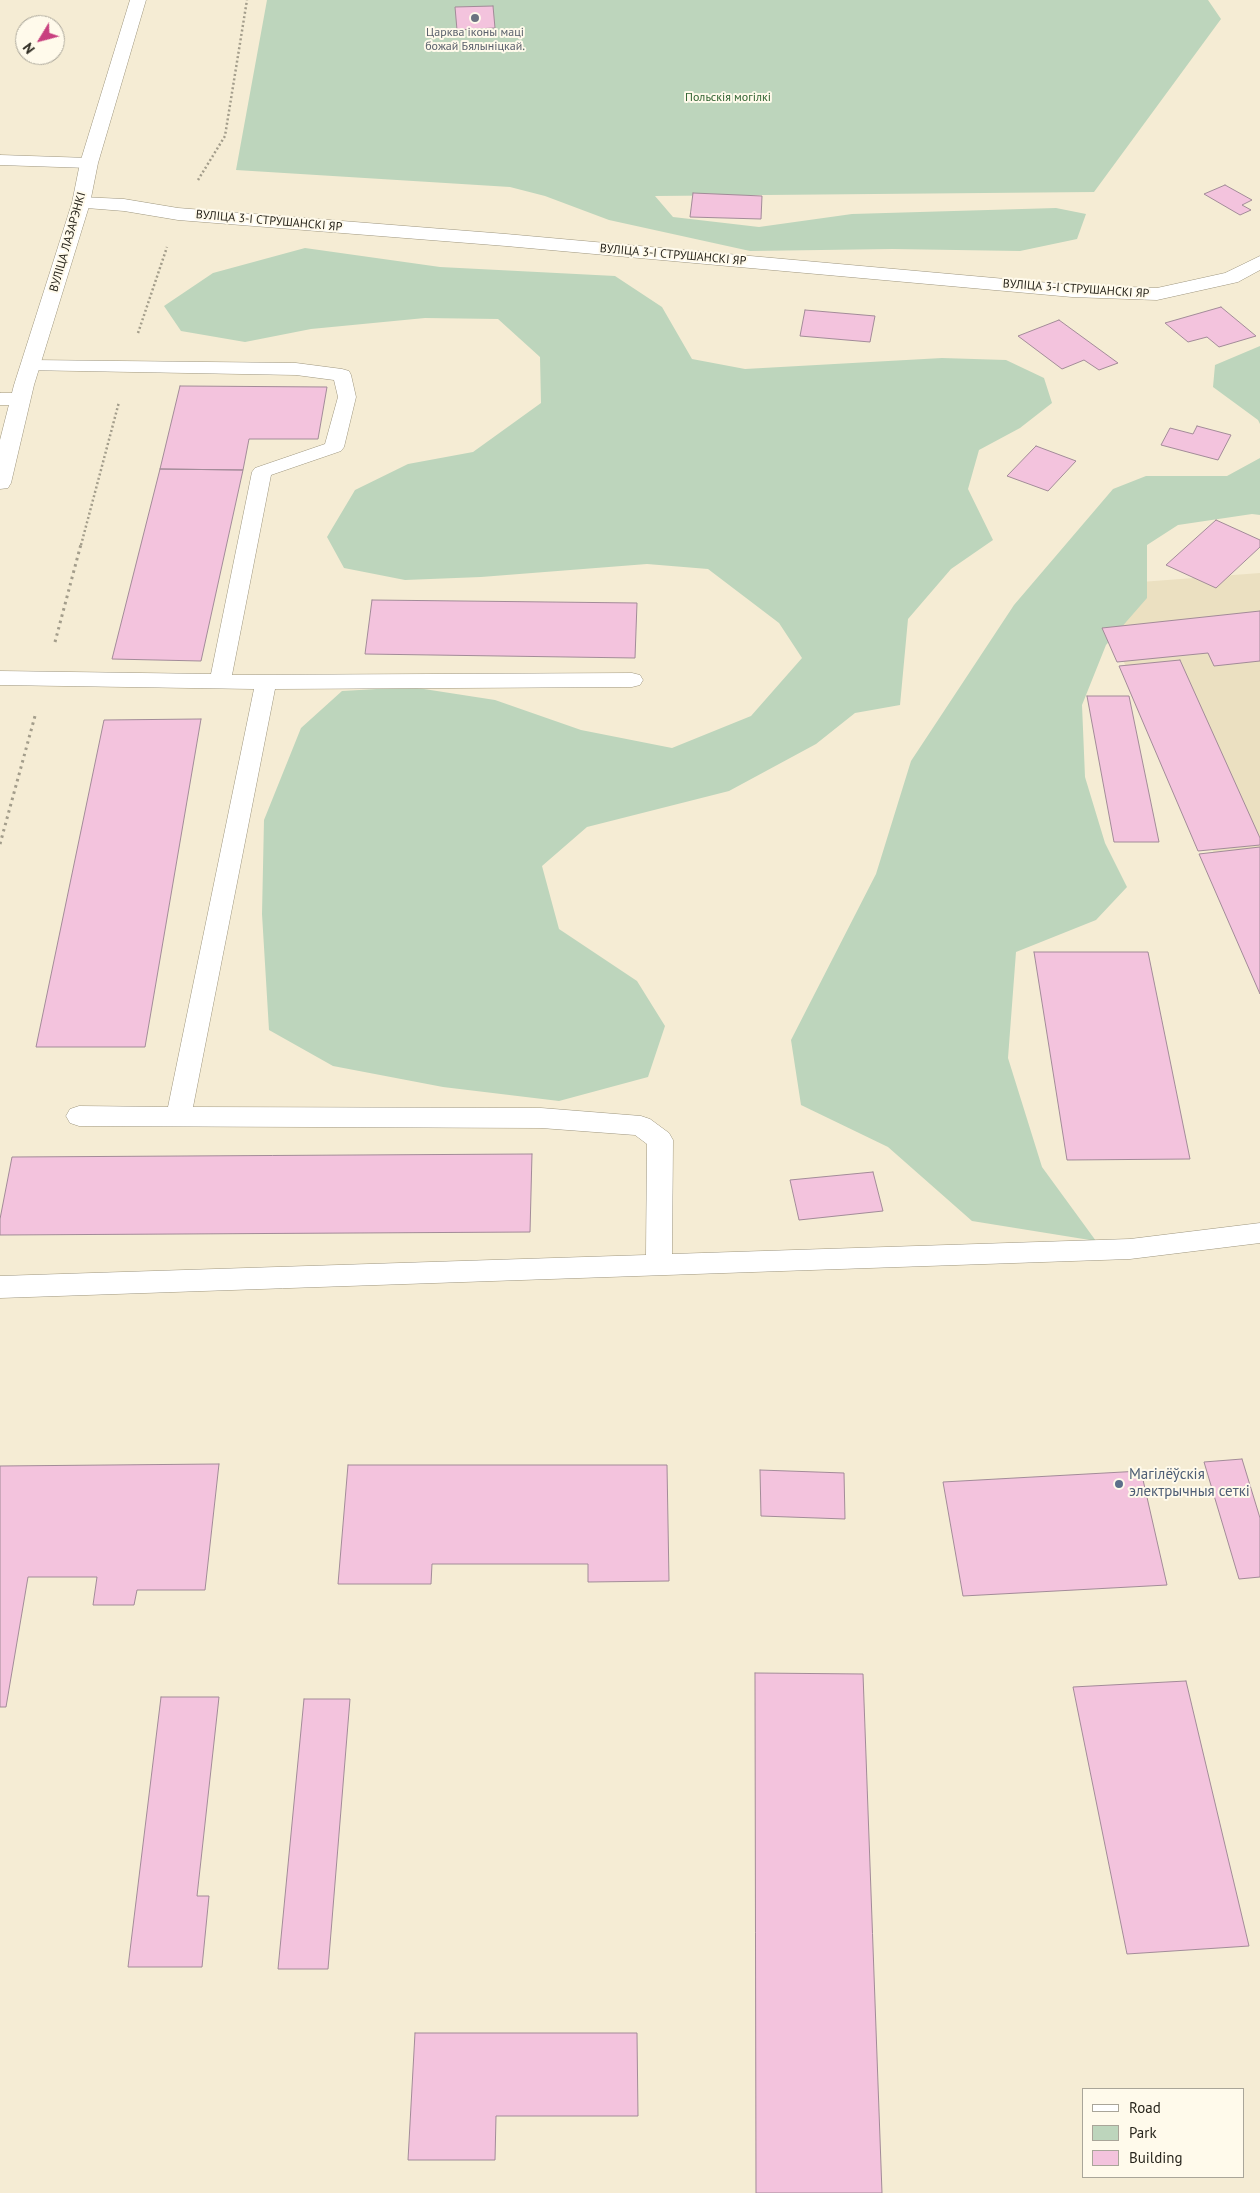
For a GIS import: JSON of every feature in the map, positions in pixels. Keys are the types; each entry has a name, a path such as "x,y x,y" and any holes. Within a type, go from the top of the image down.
{"street":[{"name":"ВУЛІЦА ЛАЗАРЭНКІ","path":"0,483 20,400 81,203 89,164 138,0"},
{"name":"ВУЛІЦА 3-І СТРУШАНСКІ ЯР","path":"81,203 124,205 178,214 506,240 1072,291 1157,294 1231,278 1260,262"}],"lane":[{"path":"0,160 89,164"},
{"path":"31,366 296,368 342,376 347,397 334,447 262,472 220,681"},
{"path":"0,399 20,400"},
{"path":"0,678 266,682 632,680"},
{"path":"179,1116 266,682"},
{"path":"79,1116 541,1118 641,1126 660,1140 659,1266"},
{"path":"0,1287 1130,1249 1260,1233"}],"path":[{"path":"0,844 46,679 128,366"}],"shaded area":[{"path":"1260,573 1260,951 1088,586"}],"green space":[{"name":"Польскія могілкі","path":"267,0 1208,0 1221,19 1094,192 655,196 673,217 759,227 852,214 1056,208 1086,214 1077,239 1020,251 892,249 750,251 609,220 545,196 510,187 236,170"},
{"path":"305,248 440,267 615,276 662,307 692,359 745,369 942,358 1006,360 1044,378 1052,403 1020,428 979,450 968,489 993,540 951,569 908,619 900,705 855,713 816,744 729,791 587,827 542,866 559,929 637,981 665,1026 648,1077 559,1101 443,1087 333,1066 269,1030 262,914 264,820 301,728 342,691 411,687 495,700 581,730 672,748 751,716 802,658 779,623 708,569 647,564 481,577 405,580 344,568 327,537 355,490 408,464 473,452 541,403 540,357 498,319 425,318 311,329 245,342 181,331 164,306 213,273"},
{"path":"1260,346 1260,424 1258,420 1213,387 1215,365"},
{"path":"1260,458 1260,515 1252,514 1178,525 1147,545 1147,598 1106,645 1082,705 1085,777 1105,843 1127,887 1096,920 1016,952 1008,1058 1042,1167 1096,1241 972,1221 888,1147 801,1105 791,1040 876,874 911,761 1014,605 1113,489 1146,476 1227,476"}],"building":[{"name":"Царква іконы маці божай Бялыніцкай.","path":"493,6 495,28 457,30 455,7"},
{"path":"1225,185 1252,200 1242,205 1251,210 1240,215 1204,194"},
{"path":"693,193 762,196 761,219 690,217"},
{"path":"1221,307 1256,336 1219,347 1207,337 1188,342 1165,323"},
{"path":"805,310 875,316 870,342 800,336"},
{"path":"1059,320 1118,363 1099,370 1084,360 1062,369 1018,336"},
{"path":"180,386 327,387 318,439 249,439 243,470 160,469"},
{"path":"1197,426 1231,435 1218,460 1161,445 1170,428 1193,434"},
{"path":"1036,446 1076,461 1048,491 1007,476"},
{"path":"160,469 243,470 201,661 112,659"},
{"path":"1216,520 1260,540 1260,547 1216,588 1166,565"},
{"path":"372,600 637,603 635,658 365,654"},
{"path":"1260,611 1260,661 1214,666 1208,653 1117,662 1102,628"},
{"path":"1180,660 1260,838 1260,845 1198,851 1119,666"},
{"path":"1087,696 1129,696 1159,842 1114,842"},
{"path":"201,719 145,1047 36,1047 104,720"},
{"path":"1260,847 1260,994 1199,854"},
{"path":"1034,952 1148,952 1190,1159 1067,1160"},
{"path":"532,1154 530,1232 0,1235 0,1219 12,1157"},
{"path":"873,1172 883,1211 799,1220 790,1180"},
{"path":"1242,1459 1260,1518 1260,1577 1239,1579 1204,1462"},
{"path":"219,1464 205,1590 137,1590 134,1605 93,1605 97,1577 28,1577 6,1707 0,1707 0,1466"},
{"path":"348,1465 667,1465 669,1581 588,1582 588,1564 432,1564 431,1584 338,1584"},
{"path":"760,1470 844,1473 845,1519 761,1516"},
{"path":"1141,1471 1167,1585 963,1596 943,1482"},
{"path":"755,1673 863,1674 882,2193 756,2193"},
{"path":"1186,1681 1249,1946 1127,1954 1073,1687"},
{"path":"161,1697 219,1697 197,1896 209,1896 202,1967 128,1967"},
{"path":"304,1699 350,1699 328,1969 278,1969"},
{"path":"415,2033 637,2033 638,2116 496,2116 495,2160 408,2160"}],"place":[{"name":"Царква іконы маці божай Бялыніцкай.","path":"475,18"},
{"name":"Магілёўскія электрычныя сеткі","path":"1119,1484"}]}
